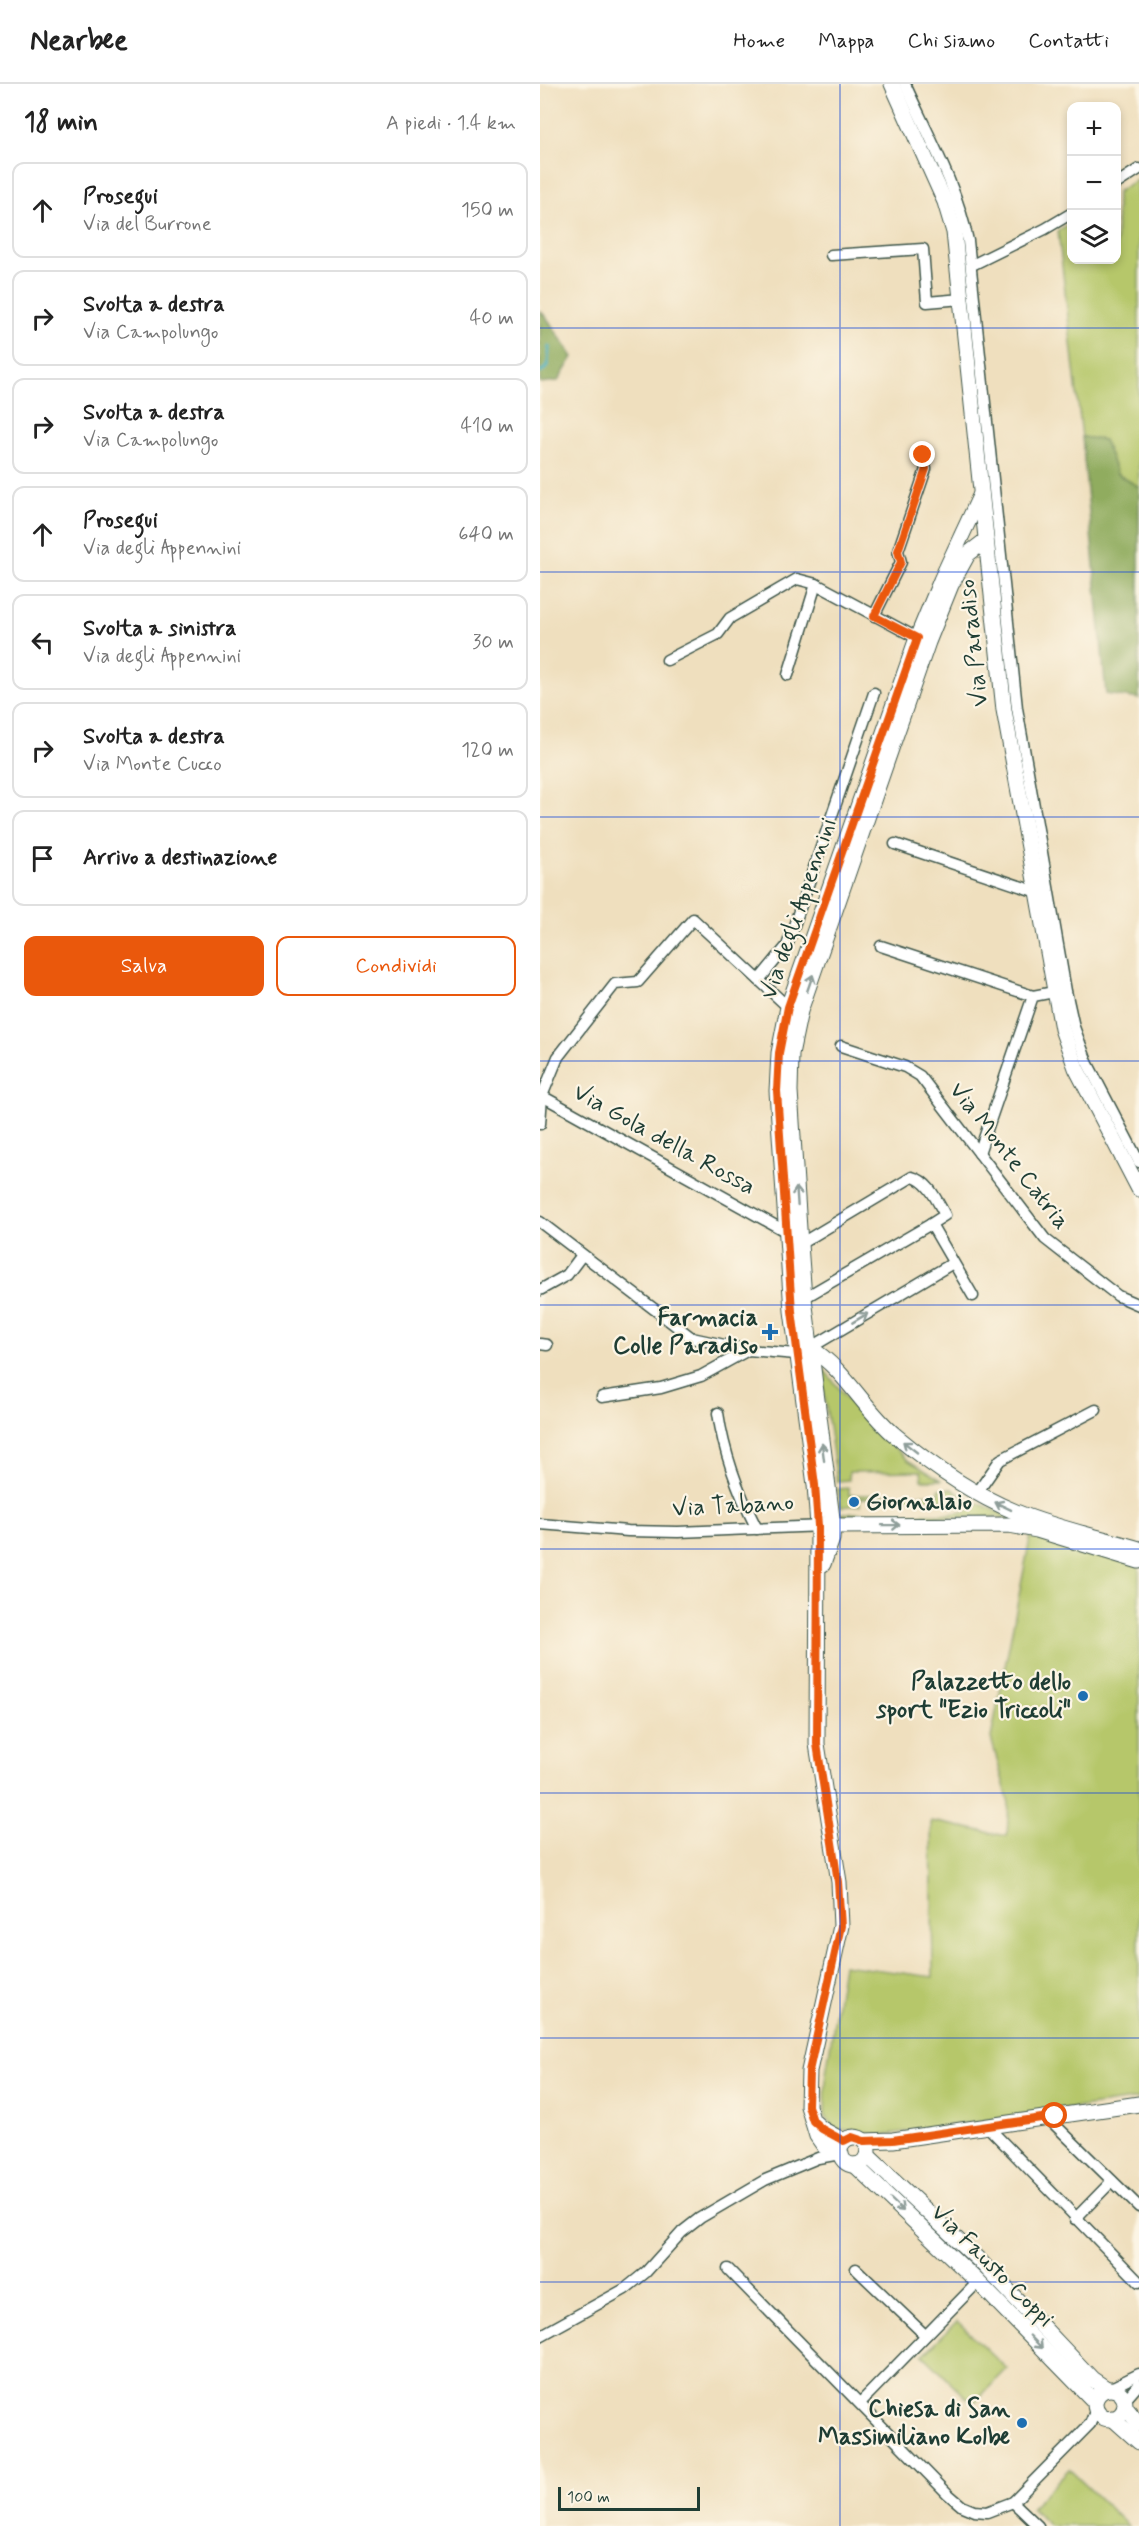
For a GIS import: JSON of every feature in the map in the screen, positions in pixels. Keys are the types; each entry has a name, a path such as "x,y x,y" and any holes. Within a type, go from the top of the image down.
{"street":[{"name":"Via Paradiso","path":"892,84 945,202 954,232 989,571 1037,892 1062,1029 1076,1068 1139,1189"},
{"path":"905,84 964,219 972,265 1010,709 1074,1027 1087,1062 1139,1162"},
{"path":"1121,181 1139,170"},
{"path":"972,265 1045,229 1067,215"},
{"path":"831,255 923,249 927,302 962,299"},
{"path":"874,616 901,562 898,551 926,469 923,455"},
{"name":"Via degli Appennini","path":"803,1351 804,1298 777,1091 779,1053 917,638 940,579 960,542 981,494"},
{"path":"960,542 970,536 977,536 985,541"},
{"name":"Via degli Appennini","path":"794,1009 928,642 960,567 968,554 985,541"},
{"path":"960,567 971,563 989,571"},
{"path":"668,660 718,634 730,618 796,579 816,584 917,638"},
{"path":"788,675 816,584"},
{"path":"759,980 787,946 874,693"},
{"path":"895,843 1037,892"},
{"path":"540,1124 542,1096 558,1057 615,984 638,982 693,919 794,1009"},
{"path":"881,946 1033,996 1054,992"},
{"path":"979,1154 1033,996"},
{"name":"Via Monte Catria","path":"841,1046 905,1067 920,1077 1045,1239 1118,1296 1139,1305"},
{"name":"Via Gola della Rossa","path":"542,1096 795,1236"},
{"path":"795,1236 912,1177 918,1178 929,1187 945,1215 804,1298"},
{"path":"540,1222 692,1338 748,1350 803,1351 827,1359 894,1434 924,1459 977,1494 1039,1521 1139,1549"},
{"path":"931,1224 973,1296"},
{"name":"Via degli Appennini","path":"795,1236 803,1351 826,1526"},
{"path":"540,1290 567,1275 582,1255"},
{"path":"803,1351 953,1263"},
{"path":"602,1397 662,1388 701,1376 748,1350"},
{"path":"977,1494 1000,1460 1096,1410"},
{"path":"718,1413 722,1439 734,1478 757,1529"},
{"name":"Via Tabano","path":"540,1524 638,1532 826,1526 1009,1525 1037,1530 1139,1561"},
{"path":"826,1526 832,1539 819,1575 817,1744 838,1882 841,1926 809,2071 808,2106 813,2121 842,2148 847,2163 855,2165 863,2162 866,2148"},
{"path":"866,2148 893,2140 1139,2104"},
{"path":"1047,2117 1139,2207"},
{"path":"988,2127 1075,2219 1139,2282"},
{"path":"540,2336 625,2289 646,2272 682,2232 700,2218 765,2180 842,2148 856,2137 866,2148"},
{"name":"Via Fausto Coppi","path":"866,2148 1092,2379 1109,2389 1120,2392 1125,2404 1139,2424"},
{"name":"Via Fausto Coppi","path":"855,2165 978,2282 1102,2412 1139,2442"},
{"path":"1075,2219 1112,2181"},
{"path":"728,2269 962,2506 974,2511 987,2512 1013,2502 1102,2412"},
{"path":"856,2269 925,2335"},
{"path":"860,2403 978,2282"},
{"path":"1102,2412 1098,2393 1139,2374"},
{"path":"1102,2412 1120,2415 1139,2384"},
{"path":"1013,2502 1038,2526"}],"green space":[{"path":"1136,180 1139,213 1139,487 1117,474 1104,440 1082,437 1058,231 1067,225 1067,264 1121,264 1121,189"},
{"path":"540,311 573,357 558,381 540,383"},
{"path":"1082,437 1104,440 1117,474 1139,487 1139,699 1106,694"},
{"path":"820,1365 864,1419 909,1461 941,1480 922,1480 921,1471 849,1472 849,1480 837,1481"},
{"path":"849,1488 849,1495 939,1494 939,1489 952,1489 968,1499 960,1505 949,1506 948,1499 860,1498 860,1505 841,1507 838,1489"},
{"path":"978,1503 1019,1521 993,1517 843,1518 842,1513 950,1514 967,1511"},
{"path":"1031,1534 1139,1566 1139,2099 881,2135 833,2128 825,2115 826,2074 843,1965 933,1977 931,1821 1007,1836 1009,1803 991,1738"},
{"path":"957,2321 1007,2369 973,2404 923,2355"},
{"path":"1069,2469 1128,2526 1050,2526 1031,2508"}],"waterway":[{"path":"540,373 548,366 549,346"}],"place":[{"name":"Farmacia Colle Paradiso","path":"770,1332"},
{"name":"Giornalaio","path":"854,1502"},
{"name":"Palazzetto dello sport \"Ezio Triccoli\"","path":"1083,1696"},
{"name":"Chiesa di San Massimiliano Kolbe","path":"1022,2423"}],"route":[{"path":"923,455 926,469 898,551 901,562 874,616 917,638 788,1007 779,1053 777,1091 785,1231 796,1354 815,1485 818,1526 817,1744 838,1882 841,1926 809,2071 808,2106 813,2121 822,2129 844,2141 852,2137 864,2141 893,2140 1055,2116"}]}
